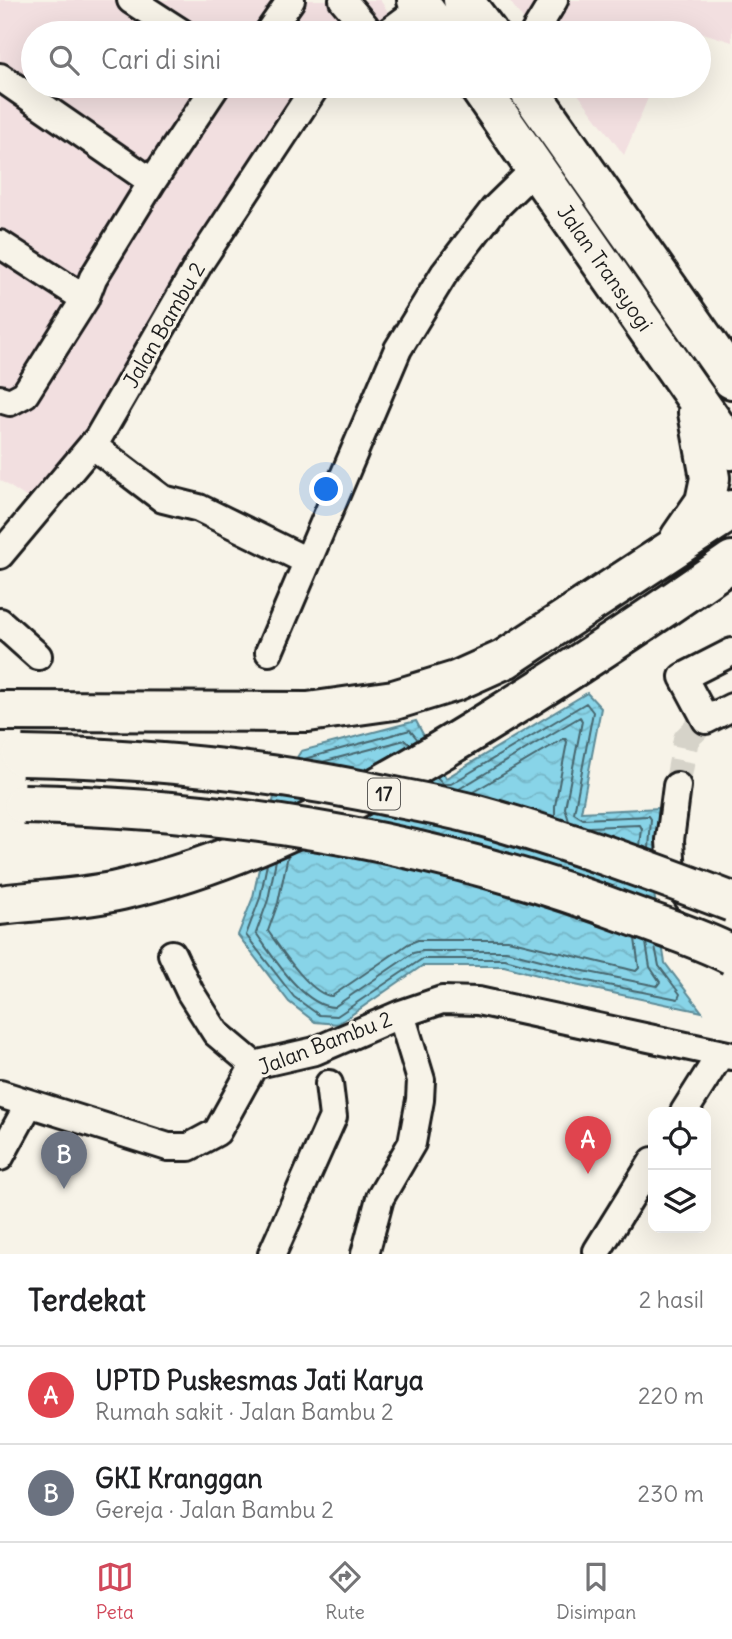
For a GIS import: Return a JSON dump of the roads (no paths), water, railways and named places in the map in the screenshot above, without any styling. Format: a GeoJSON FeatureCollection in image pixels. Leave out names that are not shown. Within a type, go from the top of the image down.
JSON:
{"type":"FeatureCollection","features":[{"type":"Feature","properties":{"kind":"highway"},"geometry":{"type":"LineString","coordinates":[[463,0],[479,21]]}},
{"type":"Feature","properties":{"kind":"highway","name":"Jalan Transyogi"},"geometry":{"type":"LineString","coordinates":[[486,98],[732,450]]}},
{"type":"Feature","properties":{"kind":"highway","name":"Jalan Transyogi"},"geometry":{"type":"LineString","coordinates":[[534,98],[732,379]]}},
{"type":"Feature","properties":{"kind":"highway"},"geometry":{"type":"LineString","coordinates":[[671,551],[705,502],[710,478],[695,399]]}},
{"type":"Feature","properties":{"kind":"highway"},"geometry":{"type":"LineString","coordinates":[[0,711],[308,712],[394,700],[456,681],[505,659],[732,510]]}},
{"type":"Feature","properties":{"kind":"highway"},"geometry":{"type":"LineString","coordinates":[[0,905],[120,890],[210,863],[272,840],[330,813],[428,759],[722,574]]}},
{"type":"Feature","properties":{"kind":"highway","name":"17"},"geometry":{"type":"LineString","coordinates":[[11,756],[86,757],[324,782],[475,814],[603,853],[732,902]]}},
{"type":"Feature","properties":{"kind":"highway","name":"17"},"geometry":{"type":"LineString","coordinates":[[12,805],[85,806],[190,814],[316,830],[463,861],[586,898],[732,955]]}},
{"type":"Feature","properties":{"kind":"street"},"geometry":{"type":"LineString","coordinates":[[131,0],[163,21]]}},
{"type":"Feature","properties":{"kind":"street"},"geometry":{"type":"LineString","coordinates":[[276,21],[291,0]]}},
{"type":"Feature","properties":{"kind":"street"},"geometry":{"type":"LineString","coordinates":[[344,0],[366,21]]}},
{"type":"Feature","properties":{"kind":"street"},"geometry":{"type":"LineString","coordinates":[[541,21],[554,0]]}},
{"type":"Feature","properties":{"kind":"street"},"geometry":{"type":"LineString","coordinates":[[403,21],[427,13]]}},
{"type":"Feature","properties":{"kind":"street"},"geometry":{"type":"LineString","coordinates":[[0,77],[21,92]]}},
{"type":"Feature","properties":{"kind":"street"},"geometry":{"type":"LineString","coordinates":[[30,98],[152,182]]}},
{"type":"Feature","properties":{"kind":"street"},"geometry":{"type":"LineString","coordinates":[[0,398],[10,401],[25,394],[85,299],[93,278],[152,182],[208,98]]}},
{"type":"Feature","properties":{"kind":"street","name":"Jalan Bambu 2"},"geometry":{"type":"LineString","coordinates":[[0,555],[92,445],[200,262],[308,98]]}},
{"type":"Feature","properties":{"kind":"street"},"geometry":{"type":"LineString","coordinates":[[269,652],[398,349],[444,274],[494,209],[536,168]]}},
{"type":"Feature","properties":{"kind":"street"},"geometry":{"type":"LineString","coordinates":[[0,244],[85,299]]}},
{"type":"Feature","properties":{"kind":"street"},"geometry":{"type":"LineString","coordinates":[[92,445],[163,499],[199,508],[307,561]]}},
{"type":"Feature","properties":{"kind":"street"},"geometry":{"type":"LineString","coordinates":[[0,622],[38,656]]}},
{"type":"Feature","properties":{"kind":"street"},"geometry":{"type":"LineString","coordinates":[[732,652],[683,677],[706,720],[732,706]]}},
{"type":"Feature","properties":{"kind":"street"},"geometry":{"type":"LineString","coordinates":[[677,786],[670,840],[671,875],[695,908],[732,930]]}},
{"type":"Feature","properties":{"kind":"street"},"geometry":{"type":"LineString","coordinates":[[172,954],[190,992],[216,1033],[254,1065]]}},
{"type":"Feature","properties":{"kind":"street","name":"Jalan Bambu 2"},"geometry":{"type":"LineString","coordinates":[[0,1094],[168,1147],[189,1147],[217,1132],[254,1065],[316,1051],[401,1014],[442,1000],[478,1001],[726,1055]]}},
{"type":"Feature","properties":{"kind":"street"},"geometry":{"type":"LineString","coordinates":[[365,1254],[380,1198],[412,1143],[420,1100],[421,1080],[401,1014]]}},
{"type":"Feature","properties":{"kind":"street"},"geometry":{"type":"LineString","coordinates":[[688,1107],[726,1055]]}},
{"type":"Feature","properties":{"kind":"street"},"geometry":{"type":"LineString","coordinates":[[272,1254],[333,1117],[329,1084]]}},
{"type":"Feature","properties":{"kind":"street"},"geometry":{"type":"LineString","coordinates":[[0,1157],[29,1104]]}},
{"type":"Feature","properties":{"kind":"street"},"geometry":{"type":"LineString","coordinates":[[597,1251],[648,1169]]}},
{"type":"Feature","properties":{"kind":"water"},"geometry":{"type":"Polygon","coordinates":[[[587,693],[601,708],[581,812],[659,808],[653,887],[665,963],[702,1012],[575,985],[504,966],[422,966],[338,1024],[315,1022],[289,1002],[238,935],[253,897],[275,792],[301,751],[416,721],[446,778],[587,693]]]}},
{"type":"Feature","properties":{"kind":"tunnel"},"geometry":{"type":"LineString","coordinates":[[677,786],[686,739],[721,705]]}},
{"type":"Feature","properties":{"kind":"place","name":"UPTD Puskesmas Jati Karya"},"geometry":{"type":"Point","coordinates":[588,1174]}},
{"type":"Feature","properties":{"kind":"place","name":"GKI Kranggan"},"geometry":{"type":"Point","coordinates":[64,1189]}}]}
